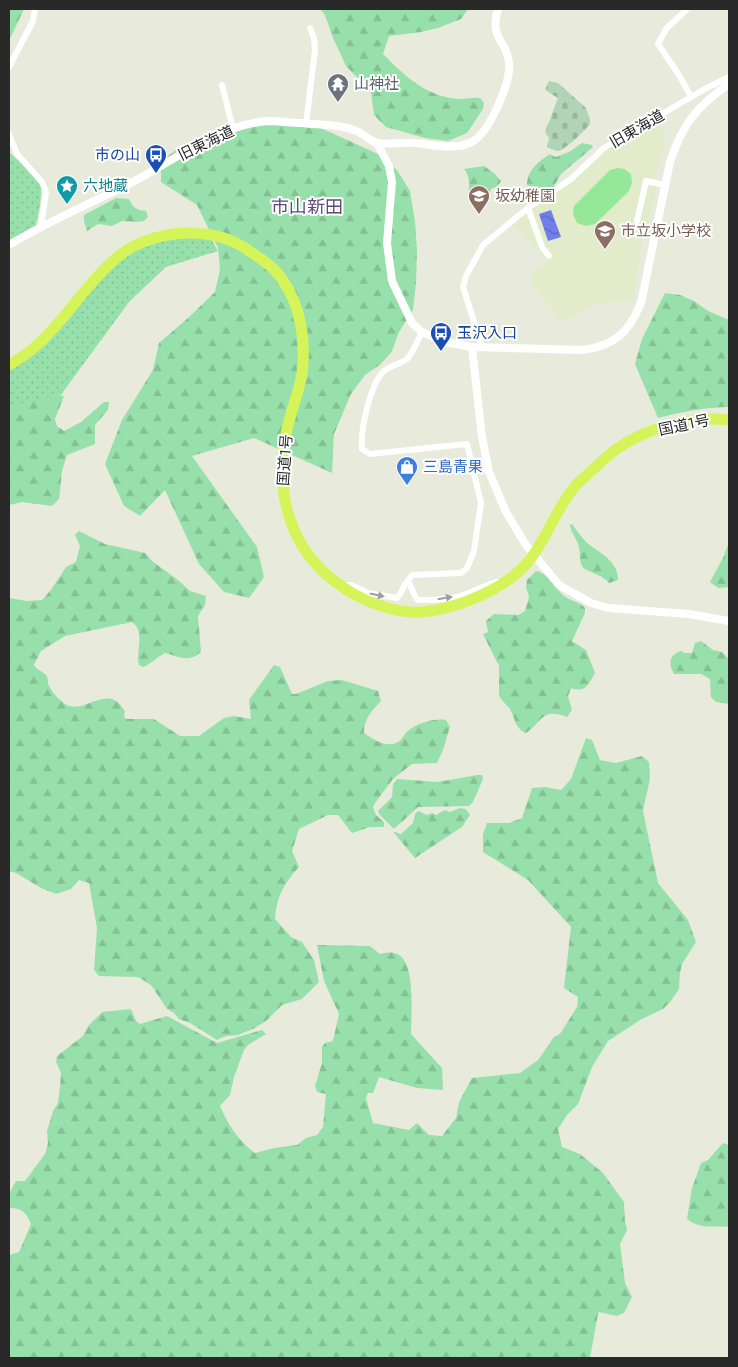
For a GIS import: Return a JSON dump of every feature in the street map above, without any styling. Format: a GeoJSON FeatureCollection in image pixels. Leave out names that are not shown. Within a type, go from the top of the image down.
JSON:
{"type":"FeatureCollection","features":[{"type":"Feature","properties":{"kind":"highway","name":"国道1号"},"geometry":{"type":"LineString","coordinates":[[9,365],[52,331],[100,274],[132,247],[156,238],[180,233],[220,237],[242,245],[263,260],[281,278],[293,299],[300,319],[303,349],[302,374],[286,433],[282,464],[282,495],[292,525],[306,553],[325,574],[339,585],[376,605],[411,612],[449,608],[484,594],[506,580],[527,563],[573,488],[616,450],[637,438],[664,427],[716,418],[729,420]]}},
{"type":"Feature","properties":{"kind":"street"},"geometry":{"type":"LineString","coordinates":[[9,66],[34,21],[35,9]]}},
{"type":"Feature","properties":{"kind":"street"},"geometry":{"type":"LineString","coordinates":[[498,9],[495,23],[496,31],[508,56],[507,82],[490,121],[475,140],[449,147],[416,143],[377,143],[389,166],[392,182],[386,242],[392,281],[412,322],[422,332],[445,342],[472,347],[582,350],[599,348],[615,340],[625,332],[635,318],[640,304],[677,142],[686,125],[701,106],[729,84]]}},
{"type":"Feature","properties":{"kind":"street"},"geometry":{"type":"LineString","coordinates":[[687,9],[666,29],[658,44],[679,75],[691,98]]}},
{"type":"Feature","properties":{"kind":"street"},"geometry":{"type":"LineString","coordinates":[[306,124],[315,50],[314,38],[310,28]]}},
{"type":"Feature","properties":{"kind":"street","name":"旧東海道"},"geometry":{"type":"LineString","coordinates":[[482,347],[465,295],[464,281],[483,245],[528,208],[571,179],[604,148],[729,78]]}},
{"type":"Feature","properties":{"kind":"street"},"geometry":{"type":"LineString","coordinates":[[222,85],[234,129]]}},
{"type":"Feature","properties":{"kind":"street","name":"旧東海道"},"geometry":{"type":"LineString","coordinates":[[9,245],[41,226],[129,184],[215,136],[244,126],[270,121],[340,126],[355,130],[377,143]]}},
{"type":"Feature","properties":{"kind":"street"},"geometry":{"type":"LineString","coordinates":[[9,134],[17,154],[42,182],[46,192],[41,226]]}},
{"type":"Feature","properties":{"kind":"street"},"geometry":{"type":"LineString","coordinates":[[637,221],[646,182],[666,184]]}},
{"type":"Feature","properties":{"kind":"street"},"geometry":{"type":"LineString","coordinates":[[528,208],[542,247],[549,256]]}},
{"type":"Feature","properties":{"kind":"street"},"geometry":{"type":"LineString","coordinates":[[339,585],[351,585],[368,593],[397,598],[412,574],[461,573],[468,568],[474,550],[481,503],[467,444],[370,454],[362,449],[361,441],[376,380],[384,370],[407,359],[422,332]]}},
{"type":"Feature","properties":{"kind":"street"},"geometry":{"type":"LineString","coordinates":[[472,347],[482,437],[489,472],[510,518],[526,544],[559,584],[591,603],[608,608],[689,614],[729,621]]}},
{"type":"Feature","properties":{"kind":"street"},"geometry":{"type":"LineString","coordinates":[[408,582],[412,587],[413,596],[418,600],[433,600],[465,595],[486,585],[506,580]]}},
{"type":"Feature","properties":{"kind":"shaded area"},"geometry":{"type":"Polygon","coordinates":[[[648,124],[661,125],[666,143],[657,166],[655,195],[642,244],[633,300],[592,304],[563,323],[531,281],[532,274],[547,261],[521,231],[511,224],[598,155],[648,124]]]}},
{"type":"Feature","properties":{"kind":"green space"},"geometry":{"type":"Polygon","coordinates":[[[9,9],[24,9],[9,41],[9,9]]]}},
{"type":"Feature","properties":{"kind":"green space"},"geometry":{"type":"Polygon","coordinates":[[[320,9],[468,9],[461,19],[438,28],[389,36],[383,54],[408,77],[426,90],[460,99],[480,98],[484,103],[483,109],[467,133],[448,141],[425,138],[386,127],[374,115],[371,92],[346,66],[325,15],[320,9]]]}},
{"type":"Feature","properties":{"kind":"green space"},"geometry":{"type":"Polygon","coordinates":[[[549,81],[558,83],[586,108],[590,120],[589,126],[581,134],[559,151],[547,147],[549,138],[545,132],[558,98],[545,90],[549,81]]]}},
{"type":"Feature","properties":{"kind":"green space"},"geometry":{"type":"Polygon","coordinates":[[[281,123],[312,124],[378,154],[397,170],[410,191],[415,221],[417,250],[416,284],[413,310],[399,332],[392,351],[381,364],[365,375],[351,394],[334,434],[332,473],[254,438],[192,456],[257,547],[264,577],[249,598],[224,592],[199,564],[165,490],[140,516],[124,506],[105,464],[122,420],[153,370],[159,343],[215,292],[220,269],[218,248],[197,205],[161,182],[161,162],[177,149],[252,127],[281,123]]]}},
{"type":"Feature","properties":{"kind":"green space"},"geometry":{"type":"Polygon","coordinates":[[[582,143],[592,145],[593,147],[561,174],[553,188],[536,188],[527,185],[531,170],[542,160],[550,154],[556,157],[569,152],[582,143]]]}},
{"type":"Feature","properties":{"kind":"green space"},"geometry":{"type":"Polygon","coordinates":[[[9,152],[42,182],[40,206],[35,229],[9,247],[9,152]]]}},
{"type":"Feature","properties":{"kind":"green space"},"geometry":{"type":"Polygon","coordinates":[[[484,166],[501,181],[498,186],[491,189],[484,203],[479,208],[470,202],[469,180],[464,169],[484,166]]]}},
{"type":"Feature","properties":{"kind":"green space"},"geometry":{"type":"Polygon","coordinates":[[[624,169],[631,174],[632,183],[629,191],[595,224],[586,226],[577,223],[573,214],[574,206],[610,170],[624,169]]]}},
{"type":"Feature","properties":{"kind":"green space"},"geometry":{"type":"Polygon","coordinates":[[[116,198],[129,199],[136,208],[146,211],[148,217],[144,221],[122,221],[112,226],[98,224],[87,231],[84,215],[116,198]]]}},
{"type":"Feature","properties":{"kind":"green space"},"geometry":{"type":"Polygon","coordinates":[[[209,235],[218,251],[166,267],[129,302],[60,396],[9,407],[9,367],[117,258],[162,236],[209,235]]]}},
{"type":"Feature","properties":{"kind":"green space"},"geometry":{"type":"Polygon","coordinates":[[[665,293],[680,295],[694,301],[708,311],[729,320],[729,407],[694,410],[658,418],[635,364],[642,339],[665,293]]]}},
{"type":"Feature","properties":{"kind":"green space"},"geometry":{"type":"Polygon","coordinates":[[[55,395],[64,396],[55,419],[57,426],[64,431],[81,422],[104,402],[109,402],[108,410],[95,425],[95,444],[67,455],[62,471],[59,499],[52,506],[22,502],[9,505],[9,406],[55,395]]]}},
{"type":"Feature","properties":{"kind":"green space"},"geometry":{"type":"Polygon","coordinates":[[[572,524],[591,546],[613,564],[618,574],[618,580],[609,583],[601,576],[583,567],[579,547],[570,525],[572,524]]]}},
{"type":"Feature","properties":{"kind":"green space"},"geometry":{"type":"Polygon","coordinates":[[[79,531],[105,544],[145,553],[152,561],[190,591],[206,596],[205,605],[198,616],[201,652],[192,657],[184,658],[165,653],[146,666],[139,665],[139,636],[136,626],[132,622],[65,636],[41,651],[34,665],[46,675],[48,685],[65,704],[77,707],[108,699],[116,701],[120,705],[125,711],[124,717],[127,719],[154,719],[180,736],[199,736],[224,718],[234,716],[251,719],[249,700],[274,665],[280,667],[292,694],[328,681],[342,680],[378,691],[381,701],[367,719],[364,733],[382,743],[396,743],[412,728],[432,720],[446,720],[450,727],[437,763],[412,764],[393,779],[375,803],[373,807],[376,815],[384,822],[384,827],[370,827],[352,833],[338,815],[328,815],[299,829],[292,851],[299,867],[282,891],[277,904],[275,919],[291,937],[302,942],[314,960],[319,982],[302,999],[282,1005],[266,1021],[238,1035],[226,1036],[217,1040],[190,1023],[179,1019],[167,1009],[151,985],[138,977],[99,976],[94,970],[97,928],[89,883],[79,880],[71,889],[56,894],[9,871],[9,598],[27,601],[42,600],[66,567],[76,562],[80,546],[75,535],[79,531]]]}},
{"type":"Feature","properties":{"kind":"green space"},"geometry":{"type":"Polygon","coordinates":[[[729,542],[729,587],[718,588],[710,582],[729,542]]]}},
{"type":"Feature","properties":{"kind":"green space"},"geometry":{"type":"Polygon","coordinates":[[[536,571],[545,575],[563,595],[585,608],[585,613],[572,641],[586,650],[595,673],[583,689],[571,688],[568,696],[572,710],[567,717],[558,714],[547,715],[526,733],[517,726],[510,709],[499,696],[499,666],[483,634],[488,632],[486,621],[494,614],[519,615],[525,611],[529,597],[526,587],[527,580],[536,571]]]}},
{"type":"Feature","properties":{"kind":"green space"},"geometry":{"type":"Polygon","coordinates":[[[701,641],[713,650],[722,652],[729,659],[729,704],[716,702],[711,697],[710,679],[701,674],[674,674],[672,670],[670,663],[674,655],[681,651],[692,653],[695,643],[701,641]]]}},
{"type":"Feature","properties":{"kind":"green space"},"geometry":{"type":"Polygon","coordinates":[[[586,738],[592,740],[600,760],[616,763],[642,756],[649,762],[650,779],[643,811],[658,883],[688,920],[696,942],[682,964],[679,989],[671,1001],[663,1009],[640,1020],[608,1041],[592,1067],[578,1104],[567,1115],[558,1129],[562,1147],[580,1154],[603,1173],[624,1202],[627,1230],[620,1244],[625,1283],[632,1297],[624,1313],[617,1316],[599,1312],[590,1358],[9,1358],[9,1255],[19,1252],[31,1224],[24,1212],[10,1208],[9,1194],[16,1181],[25,1181],[45,1154],[48,1143],[47,1131],[53,1111],[58,1103],[60,1087],[61,1073],[56,1062],[57,1056],[83,1036],[89,1025],[102,1012],[131,1009],[136,1021],[140,1024],[167,1016],[217,1043],[262,1030],[266,1034],[248,1045],[244,1050],[234,1077],[230,1095],[220,1106],[234,1132],[255,1153],[297,1145],[306,1138],[317,1135],[323,1127],[326,1094],[317,1092],[315,1086],[322,1063],[322,1047],[325,1043],[333,1041],[339,1014],[324,981],[317,945],[370,946],[380,954],[391,953],[399,955],[408,969],[410,980],[412,1004],[411,1034],[442,1068],[443,1090],[417,1088],[379,1077],[373,1093],[368,1093],[366,1098],[373,1123],[409,1130],[417,1123],[429,1135],[442,1136],[456,1118],[459,1102],[472,1078],[520,1073],[538,1060],[554,1037],[560,1034],[577,1007],[578,997],[564,988],[571,927],[528,880],[483,852],[483,834],[487,823],[509,823],[522,818],[532,788],[545,787],[561,790],[571,779],[586,738]]]}},
{"type":"Feature","properties":{"kind":"green space"},"geometry":{"type":"Polygon","coordinates":[[[482,775],[483,779],[473,802],[469,806],[418,807],[394,829],[379,814],[378,811],[392,797],[393,785],[397,779],[438,782],[482,775]]]}},
{"type":"Feature","properties":{"kind":"green space"},"geometry":{"type":"Polygon","coordinates":[[[460,808],[466,809],[470,815],[462,827],[415,858],[394,833],[401,834],[413,823],[415,814],[418,811],[427,815],[432,813],[436,815],[445,810],[450,812],[460,808]]]}},
{"type":"Feature","properties":{"kind":"green space"},"geometry":{"type":"Polygon","coordinates":[[[723,1143],[729,1145],[729,1227],[697,1225],[687,1219],[692,1188],[701,1163],[708,1160],[723,1143]]]}},
{"type":"Feature","properties":{"kind":"water"},"geometry":{"type":"Polygon","coordinates":[[[551,210],[561,237],[548,241],[539,214],[551,210]]]}},
{"type":"Feature","properties":{"kind":"place","name":"山神社"},"geometry":{"type":"Point","coordinates":[338,103]}},
{"type":"Feature","properties":{"kind":"place","name":"市の山"},"geometry":{"type":"Point","coordinates":[156,174]}},
{"type":"Feature","properties":{"kind":"place","name":"六地蔵"},"geometry":{"type":"Point","coordinates":[67,205]}},
{"type":"Feature","properties":{"kind":"place","name":"坂幼稚園"},"geometry":{"type":"Point","coordinates":[479,215]}},
{"type":"Feature","properties":{"kind":"place","name":"市立坂小学校"},"geometry":{"type":"Point","coordinates":[605,250]}},
{"type":"Feature","properties":{"kind":"place","name":"玉沢入口"},"geometry":{"type":"Point","coordinates":[441,352]}},
{"type":"Feature","properties":{"kind":"place","name":"三島青果"},"geometry":{"type":"Point","coordinates":[407,486]}},
{"type":"Feature","properties":{"kind":"district","name":"市山新田"},"geometry":{"type":"Point","coordinates":[307,207]}}]}
